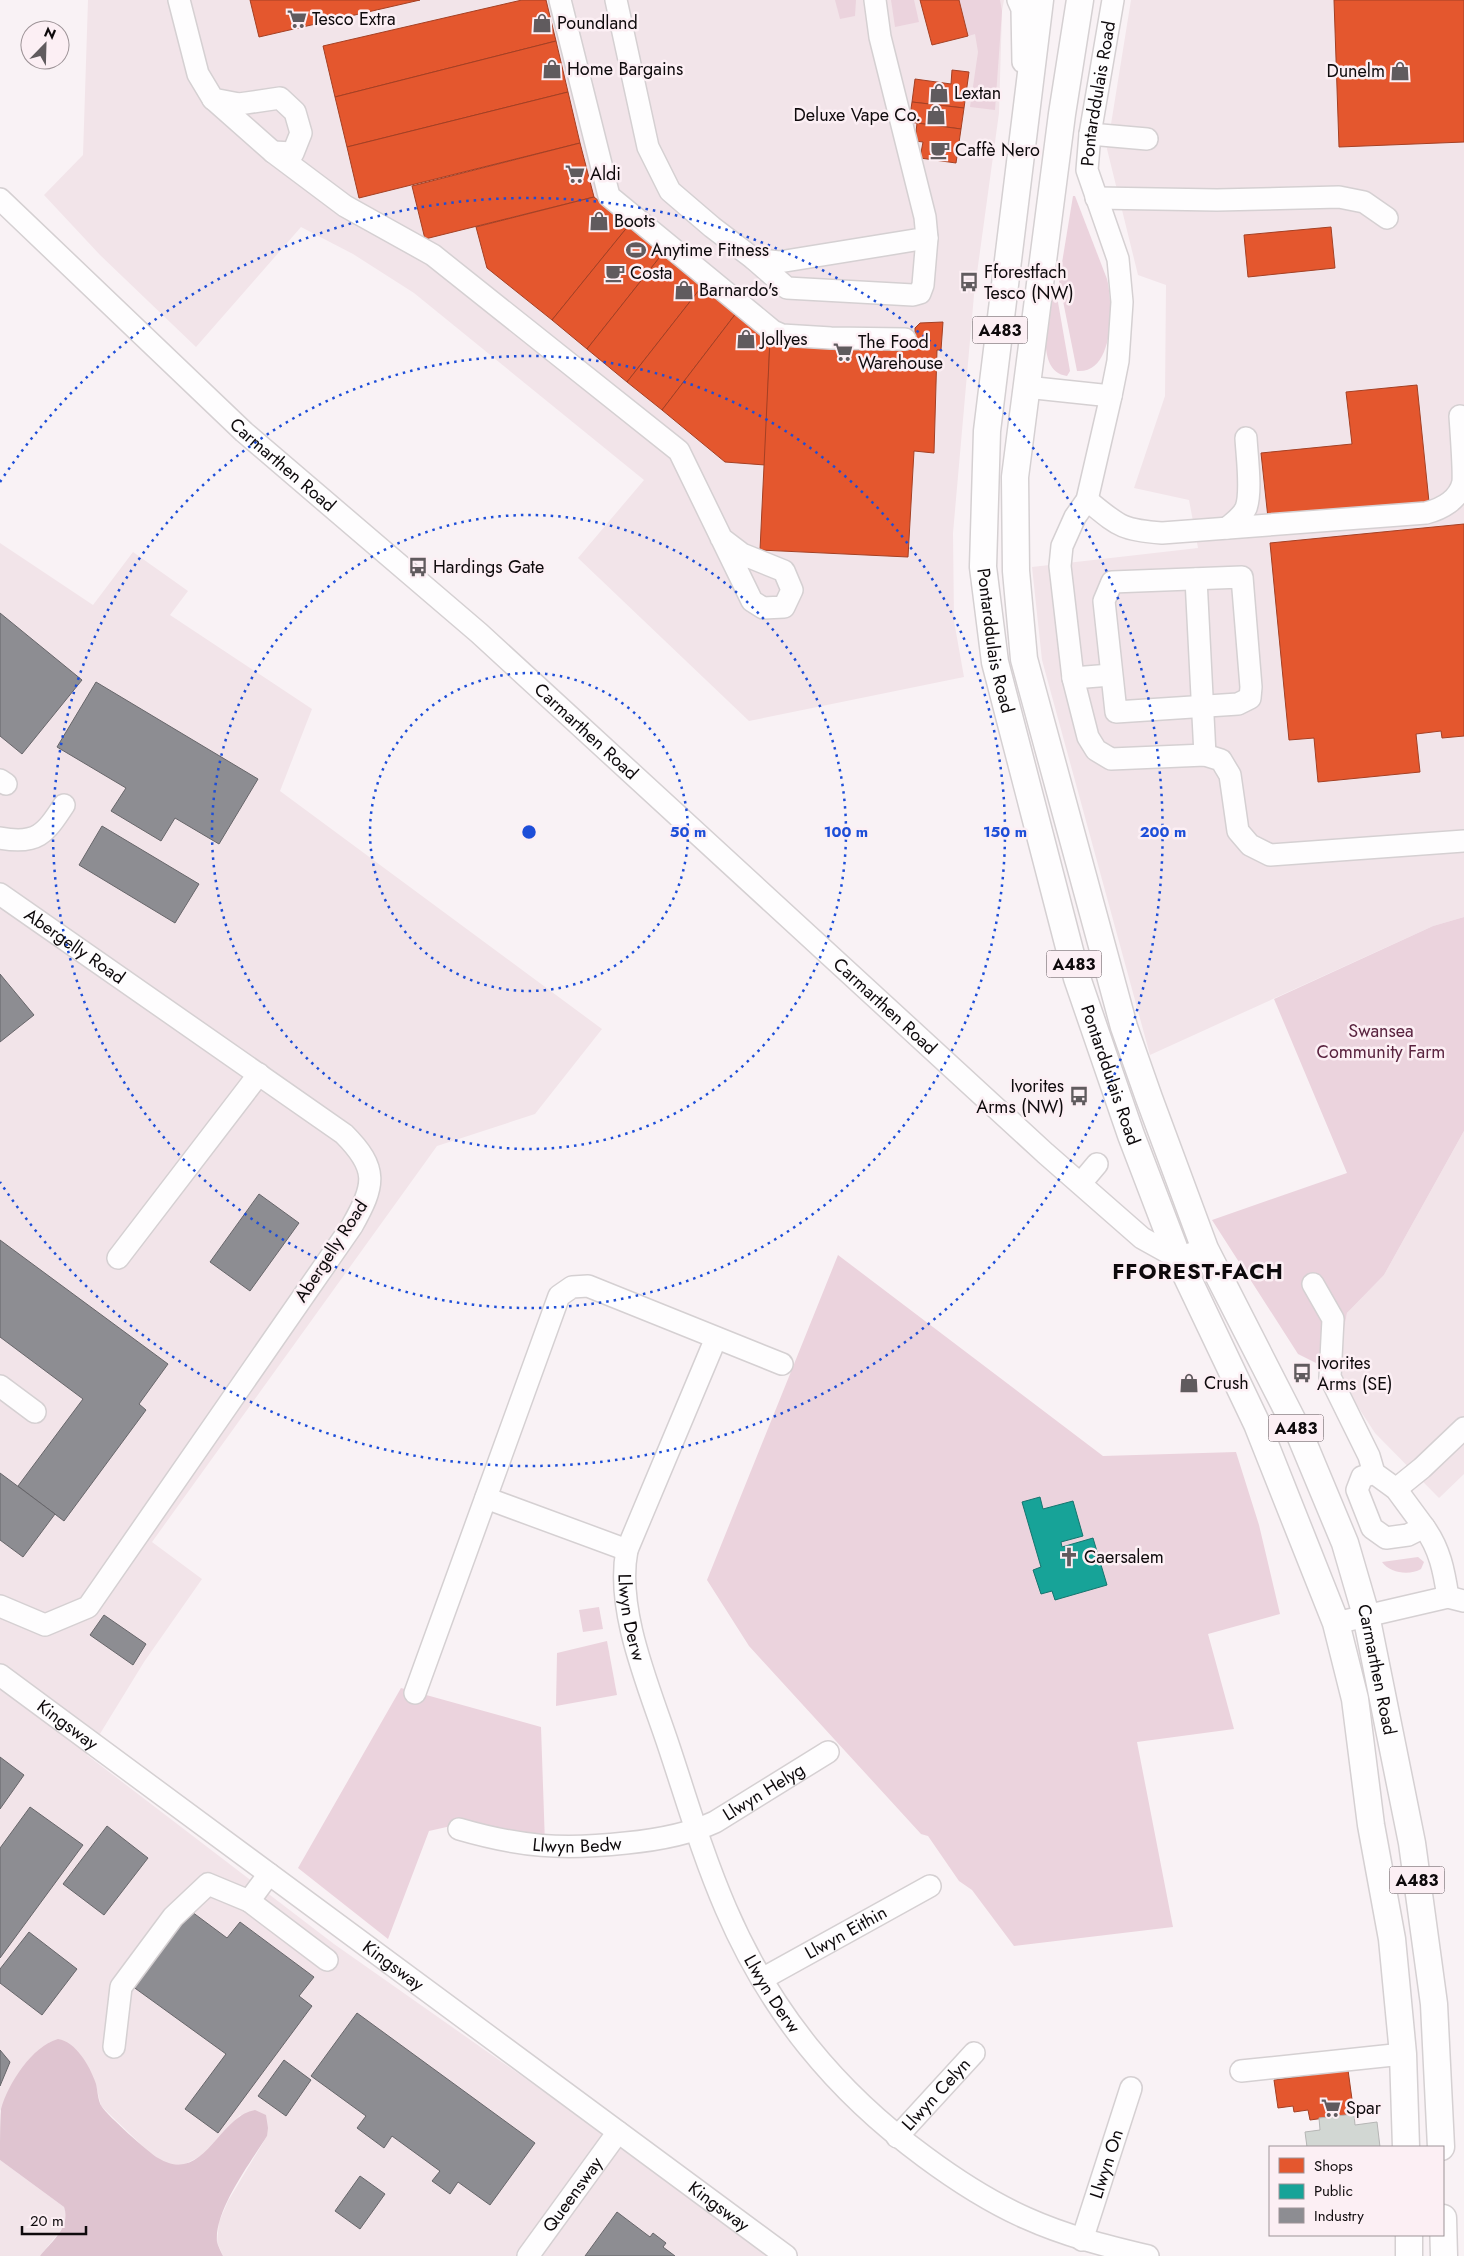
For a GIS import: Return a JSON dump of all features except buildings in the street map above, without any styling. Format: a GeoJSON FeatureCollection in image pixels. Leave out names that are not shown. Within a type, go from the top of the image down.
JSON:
{"type":"FeatureCollection","features":[{"type":"Feature","properties":{"kind":"main road","name":"Pontarddulais Road"},"geometry":{"type":"LineString","coordinates":[[1040,0],[987,431],[982,566],[995,662],[1077,978],[1131,1135],[1178,1258]]}},
{"type":"Feature","properties":{"kind":"main road","name":"Pontarddulais Road"},"geometry":{"type":"LineString","coordinates":[[1080,0],[1062,114],[1015,477],[1016,571],[1024,659],[1124,1027],[1205,1249]]}},
{"type":"Feature","properties":{"kind":"main road","name":"Carmarthen Road"},"geometry":{"type":"LineString","coordinates":[[1205,1249],[1300,1435],[1345,1543],[1366,1615],[1415,1862],[1434,2004],[1441,2146]]}},
{"type":"Feature","properties":{"kind":"main road","name":"Carmarthen Road"},"geometry":{"type":"LineString","coordinates":[[1178,1258],[1257,1424],[1336,1623],[1355,1699],[1371,1825],[1392,1940],[1403,2054],[1406,2146]]}},
{"type":"Feature","properties":{"kind":"main road"},"geometry":{"type":"LineString","coordinates":[[1408,2236],[1409,2256]]}},
{"type":"Feature","properties":{"kind":"main road"},"geometry":{"type":"LineString","coordinates":[[1443,2236],[1444,2256]]}},
{"type":"Feature","properties":{"kind":"street"},"geometry":{"type":"LineString","coordinates":[[179,0],[198,74],[213,98],[273,152],[345,206],[433,255],[679,451],[721,538]]}},
{"type":"Feature","properties":{"kind":"street"},"geometry":{"type":"LineString","coordinates":[[560,0],[609,196],[773,331],[782,335],[905,339]]}},
{"type":"Feature","properties":{"kind":"street"},"geometry":{"type":"LineString","coordinates":[[616,0],[648,147],[670,191],[787,288],[913,295],[920,293],[923,285],[927,238],[926,217],[880,37],[875,0]]}},
{"type":"Feature","properties":{"kind":"street"},"geometry":{"type":"LineString","coordinates":[[1018,0],[1022,9],[1025,114]]}},
{"type":"Feature","properties":{"kind":"street","name":"Pontarddulais Road"},"geometry":{"type":"LineString","coordinates":[[1087,500],[1118,361],[1122,302],[1118,259],[1087,170],[1090,134],[1113,0]]}},
{"type":"Feature","properties":{"kind":"street"},"geometry":{"type":"LineString","coordinates":[[213,98],[239,104],[280,98],[294,112],[301,133],[293,152],[273,152]]}},
{"type":"Feature","properties":{"kind":"street"},"geometry":{"type":"LineString","coordinates":[[1090,134],[1147,139]]}},
{"type":"Feature","properties":{"kind":"street"},"geometry":{"type":"LineString","coordinates":[[1096,198],[1216,200],[1339,197],[1364,202],[1387,218]]}},
{"type":"Feature","properties":{"kind":"street","name":"Carmarthen Road"},"geometry":{"type":"LineString","coordinates":[[0,199],[244,432],[479,633],[1045,1153],[1142,1238],[1178,1258]]}},
{"type":"Feature","properties":{"kind":"street"},"geometry":{"type":"LineString","coordinates":[[754,259],[779,262],[927,238]]}},
{"type":"Feature","properties":{"kind":"street"},"geometry":{"type":"LineString","coordinates":[[1026,387],[1111,396]]}},
{"type":"Feature","properties":{"kind":"street"},"geometry":{"type":"LineString","coordinates":[[1460,416],[1463,482],[1455,497],[1442,509],[1426,513],[1162,533],[1134,531],[1118,526],[1087,500],[1075,517],[1062,546],[1060,566],[1073,678],[1088,737],[1096,750],[1111,759],[1206,756],[1221,760],[1230,775],[1238,831],[1250,845],[1270,855],[1464,841]]}},
{"type":"Feature","properties":{"kind":"street"},"geometry":{"type":"LineString","coordinates":[[1227,528],[1241,517],[1246,507],[1248,496],[1246,438]]}},
{"type":"Feature","properties":{"kind":"street"},"geometry":{"type":"LineString","coordinates":[[1242,577],[1251,687],[1250,698],[1238,704],[1116,712],[1111,675],[1104,601],[1112,582],[1242,577]]}},
{"type":"Feature","properties":{"kind":"street"},"geometry":{"type":"LineString","coordinates":[[1196,579],[1206,756]]}},
{"type":"Feature","properties":{"kind":"street"},"geometry":{"type":"LineString","coordinates":[[1073,678],[1111,675]]}},
{"type":"Feature","properties":{"kind":"street"},"geometry":{"type":"LineString","coordinates":[[0,838],[16,841],[34,838],[47,829],[64,805]]}},
{"type":"Feature","properties":{"kind":"street","name":"Abergelly Road"},"geometry":{"type":"LineString","coordinates":[[0,894],[344,1134],[357,1147],[366,1160],[370,1174],[370,1187],[364,1204],[352,1226],[88,1607],[45,1624],[0,1606]]}},
{"type":"Feature","properties":{"kind":"street"},"geometry":{"type":"LineString","coordinates":[[118,1258],[258,1074]]}},
{"type":"Feature","properties":{"kind":"street"},"geometry":{"type":"LineString","coordinates":[[1081,1183],[1097,1164]]}},
{"type":"Feature","properties":{"kind":"street"},"geometry":{"type":"LineString","coordinates":[[1178,1258],[1205,1249]]}},
{"type":"Feature","properties":{"kind":"street"},"geometry":{"type":"LineString","coordinates":[[1313,1284],[1333,1319],[1330,1377],[1369,1456],[1374,1474],[1396,1489],[1416,1531],[1434,1540],[1456,1599],[1366,1615],[1336,1623]]}},
{"type":"Feature","properties":{"kind":"street"},"geometry":{"type":"LineString","coordinates":[[415,1693],[559,1296],[572,1287],[588,1286],[782,1364]]}},
{"type":"Feature","properties":{"kind":"street","name":"Llwyn Derw"},"geometry":{"type":"LineString","coordinates":[[716,1338],[627,1550],[624,1567],[625,1595],[630,1624],[697,1831],[726,1909],[762,1979],[802,2041],[846,2092],[898,2137],[957,2181],[1024,2218],[1082,2240],[1148,2256]]}},
{"type":"Feature","properties":{"kind":"street"},"geometry":{"type":"LineString","coordinates":[[0,1386],[35,1412]]}},
{"type":"Feature","properties":{"kind":"street"},"geometry":{"type":"LineString","coordinates":[[1396,1489],[1422,1468],[1464,1428]]}},
{"type":"Feature","properties":{"kind":"street"},"geometry":{"type":"LineString","coordinates":[[1374,1474],[1362,1477],[1357,1490],[1372,1528],[1386,1538],[1416,1531]]}},
{"type":"Feature","properties":{"kind":"street","name":"Llwyn Derw"},"geometry":{"type":"LineString","coordinates":[[486,1498],[627,1550]]}},
{"type":"Feature","properties":{"kind":"street","name":"Kingsway"},"geometry":{"type":"LineString","coordinates":[[0,1675],[786,2256]]}},
{"type":"Feature","properties":{"kind":"street","name":"Llwyn Helyg"},"geometry":{"type":"LineString","coordinates":[[697,1831],[715,1822],[828,1752]]}},
{"type":"Feature","properties":{"kind":"street","name":"Llwyn Bedw"},"geometry":{"type":"LineString","coordinates":[[459,1829],[523,1844],[555,1848],[650,1841],[697,1831]]}},
{"type":"Feature","properties":{"kind":"street"},"geometry":{"type":"LineString","coordinates":[[248,1901],[269,1874]]}},
{"type":"Feature","properties":{"kind":"street"},"geometry":{"type":"LineString","coordinates":[[114,2047],[121,1987],[173,1917],[208,1884],[248,1901],[327,1960]]}},
{"type":"Feature","properties":{"kind":"street","name":"Llwyn Eithin"},"geometry":{"type":"LineString","coordinates":[[762,1979],[930,1886]]}},
{"type":"Feature","properties":{"kind":"street","name":"Llwyn Celyn"},"geometry":{"type":"LineString","coordinates":[[898,2137],[974,2053]]}},
{"type":"Feature","properties":{"kind":"street"},"geometry":{"type":"LineString","coordinates":[[1241,2071],[1403,2054]]}},
{"type":"Feature","properties":{"kind":"street","name":"Llwyn On"},"geometry":{"type":"LineString","coordinates":[[1082,2240],[1131,2088]]}},
{"type":"Feature","properties":{"kind":"street","name":"Queensway"},"geometry":{"type":"LineString","coordinates":[[528,2256],[618,2132]]}},
{"type":"Feature","properties":{"kind":"shaded area"},"geometry":{"type":"Polygon","coordinates":[[[88,0],[1004,0],[1002,11],[999,113],[974,295],[953,533],[954,621],[964,677],[749,721],[578,558],[644,480],[414,293],[353,254],[301,227],[196,347],[100,255],[44,195],[83,155],[88,0]]]}},
{"type":"Feature","properties":{"kind":"shaded area"},"geometry":{"type":"Polygon","coordinates":[[[1131,0],[1464,0],[1464,917],[1433,926],[1150,1055],[1042,660],[1032,567],[1198,548],[1189,500],[1134,488],[1165,396],[1166,285],[1138,275],[1107,149],[1131,0]]]}},
{"type":"Feature","properties":{"kind":"shaded area"},"geometry":{"type":"Polygon","coordinates":[[[0,543],[93,605],[133,552],[188,591],[170,615],[312,709],[280,791],[602,1029],[535,1114],[437,1146],[152,1542],[202,1579],[144,1662],[87,1755],[334,1944],[647,2164],[769,2256],[223,2256],[217,2242],[219,2222],[228,2201],[267,2136],[240,2115],[205,2154],[185,2164],[169,2165],[152,2155],[101,2106],[95,2081],[50,2042],[25,2064],[0,2111],[0,543]]]}},
{"type":"Feature","properties":{"kind":"shaded area"},"geometry":{"type":"Polygon","coordinates":[[[1464,1131],[1464,1474],[1439,1498],[1375,1433],[1336,1373],[1347,1313],[1384,1275],[1464,1131]]]}},
{"type":"Feature","properties":{"kind":"shaded area"},"geometry":{"type":"Polygon","coordinates":[[[58,2039],[65,2041],[76,2049],[85,2061],[95,2081],[100,2104],[105,2111],[153,2155],[174,2164],[187,2163],[199,2157],[242,2115],[255,2110],[266,2115],[267,2136],[243,2173],[221,2216],[217,2242],[223,2256],[40,2256],[63,2227],[65,2221],[64,2207],[0,2160],[1,2109],[9,2088],[22,2067],[39,2049],[58,2039]]]}},
{"type":"Feature","properties":{"kind":"shaded area"},"geometry":{"type":"Polygon","coordinates":[[[0,2160],[64,2207],[67,2215],[65,2225],[40,2256],[0,2256],[0,2160]]]}},
{"type":"Feature","properties":{"kind":"green space"},"geometry":{"type":"Polygon","coordinates":[[[835,0],[856,0],[855,16],[840,19],[835,0]]]}},
{"type":"Feature","properties":{"kind":"green space"},"geometry":{"type":"Polygon","coordinates":[[[891,0],[914,0],[919,22],[895,27],[891,0]]]}},
{"type":"Feature","properties":{"kind":"green space"},"geometry":{"type":"Polygon","coordinates":[[[959,0],[1000,0],[1002,11],[995,110],[970,107],[978,52],[975,34],[968,36],[959,0]]]}},
{"type":"Feature","properties":{"kind":"green space"},"geometry":{"type":"Polygon","coordinates":[[[1073,196],[1075,196],[1107,279],[1110,304],[1110,320],[1105,350],[1099,361],[1089,369],[1077,371],[1059,281],[1073,196]]]}},
{"type":"Feature","properties":{"kind":"green space"},"geometry":{"type":"Polygon","coordinates":[[[1055,285],[1070,371],[1067,376],[1056,372],[1050,363],[1047,352],[1047,325],[1055,285]]]}},
{"type":"Feature","properties":{"kind":"green space","name":"Swansea Community Farm"},"geometry":{"type":"Polygon","coordinates":[[[1464,917],[1464,1131],[1384,1275],[1347,1313],[1336,1373],[1298,1354],[1212,1220],[1347,1173],[1274,999],[1433,926],[1464,917]]]}},
{"type":"Feature","properties":{"kind":"green space"},"geometry":{"type":"Polygon","coordinates":[[[838,1255],[1103,1456],[1236,1452],[1259,1525],[1280,1614],[1208,1634],[1234,1729],[1137,1742],[1173,1927],[1014,1946],[972,1890],[959,1881],[928,1836],[921,1834],[749,1646],[707,1580],[838,1255]]]}},
{"type":"Feature","properties":{"kind":"green space"},"geometry":{"type":"Polygon","coordinates":[[[1418,1557],[1424,1562],[1421,1569],[1405,1573],[1390,1569],[1382,1562],[1418,1557]]]}},
{"type":"Feature","properties":{"kind":"green space"},"geometry":{"type":"Polygon","coordinates":[[[599,1607],[603,1629],[583,1632],[579,1610],[599,1607]]]}},
{"type":"Feature","properties":{"kind":"green space"},"geometry":{"type":"Polygon","coordinates":[[[607,1641],[617,1695],[556,1706],[557,1653],[607,1641]]]}},
{"type":"Feature","properties":{"kind":"green space"},"geometry":{"type":"Polygon","coordinates":[[[401,1688],[541,1727],[545,1844],[451,1826],[429,1831],[388,1939],[298,1868],[401,1688]]]}},
{"type":"Feature","properties":{"kind":"place","name":"Tesco Extra"},"geometry":{"type":"Point","coordinates":[297,19]}},
{"type":"Feature","properties":{"kind":"place","name":"Poundland"},"geometry":{"type":"Point","coordinates":[542,23]}},
{"type":"Feature","properties":{"kind":"place","name":"Home Bargains"},"geometry":{"type":"Point","coordinates":[552,69]}},
{"type":"Feature","properties":{"kind":"place","name":"Dunelm"},"geometry":{"type":"Point","coordinates":[1400,71]}},
{"type":"Feature","properties":{"kind":"place","name":"Lextan"},"geometry":{"type":"Point","coordinates":[939,93]}},
{"type":"Feature","properties":{"kind":"place","name":"Deluxe Vape Co."},"geometry":{"type":"Point","coordinates":[936,115]}},
{"type":"Feature","properties":{"kind":"place","name":"Caffè Nero"},"geometry":{"type":"Point","coordinates":[940,150]}},
{"type":"Feature","properties":{"kind":"place","name":"Aldi"},"geometry":{"type":"Point","coordinates":[575,174]}},
{"type":"Feature","properties":{"kind":"place","name":"Boots"},"geometry":{"type":"Point","coordinates":[599,221]}},
{"type":"Feature","properties":{"kind":"place","name":"Anytime Fitness"},"geometry":{"type":"Point","coordinates":[636,250]}},
{"type":"Feature","properties":{"kind":"place","name":"Costa"},"geometry":{"type":"Point","coordinates":[615,273]}},
{"type":"Feature","properties":{"kind":"place","name":"Fforestfach Tesco (NW)"},"geometry":{"type":"Point","coordinates":[969,282]}},
{"type":"Feature","properties":{"kind":"place","name":"Barnardo's"},"geometry":{"type":"Point","coordinates":[684,290]}},
{"type":"Feature","properties":{"kind":"place","name":"Jollyes"},"geometry":{"type":"Point","coordinates":[746,339]}},
{"type":"Feature","properties":{"kind":"place","name":"The Food Warehouse"},"geometry":{"type":"Point","coordinates":[843,352]}},
{"type":"Feature","properties":{"kind":"place","name":"Hardings Gate"},"geometry":{"type":"Point","coordinates":[418,567]}},
{"type":"Feature","properties":{"kind":"place","name":"Ivorites Arms (NW)"},"geometry":{"type":"Point","coordinates":[1079,1096]}},
{"type":"Feature","properties":{"kind":"place","name":"Ivorites Arms (SE)"},"geometry":{"type":"Point","coordinates":[1302,1373]}},
{"type":"Feature","properties":{"kind":"place","name":"Crush"},"geometry":{"type":"Point","coordinates":[1189,1383]}},
{"type":"Feature","properties":{"kind":"place","name":"Caersalem"},"geometry":{"type":"Point","coordinates":[1069,1557]}},
{"type":"Feature","properties":{"kind":"place","name":"Spar"},"geometry":{"type":"Point","coordinates":[1331,2108]}},
{"type":"Feature","properties":{"kind":"district","name":"FFOREST-FACH"},"geometry":{"type":"Point","coordinates":[1198,1271]}}]}
